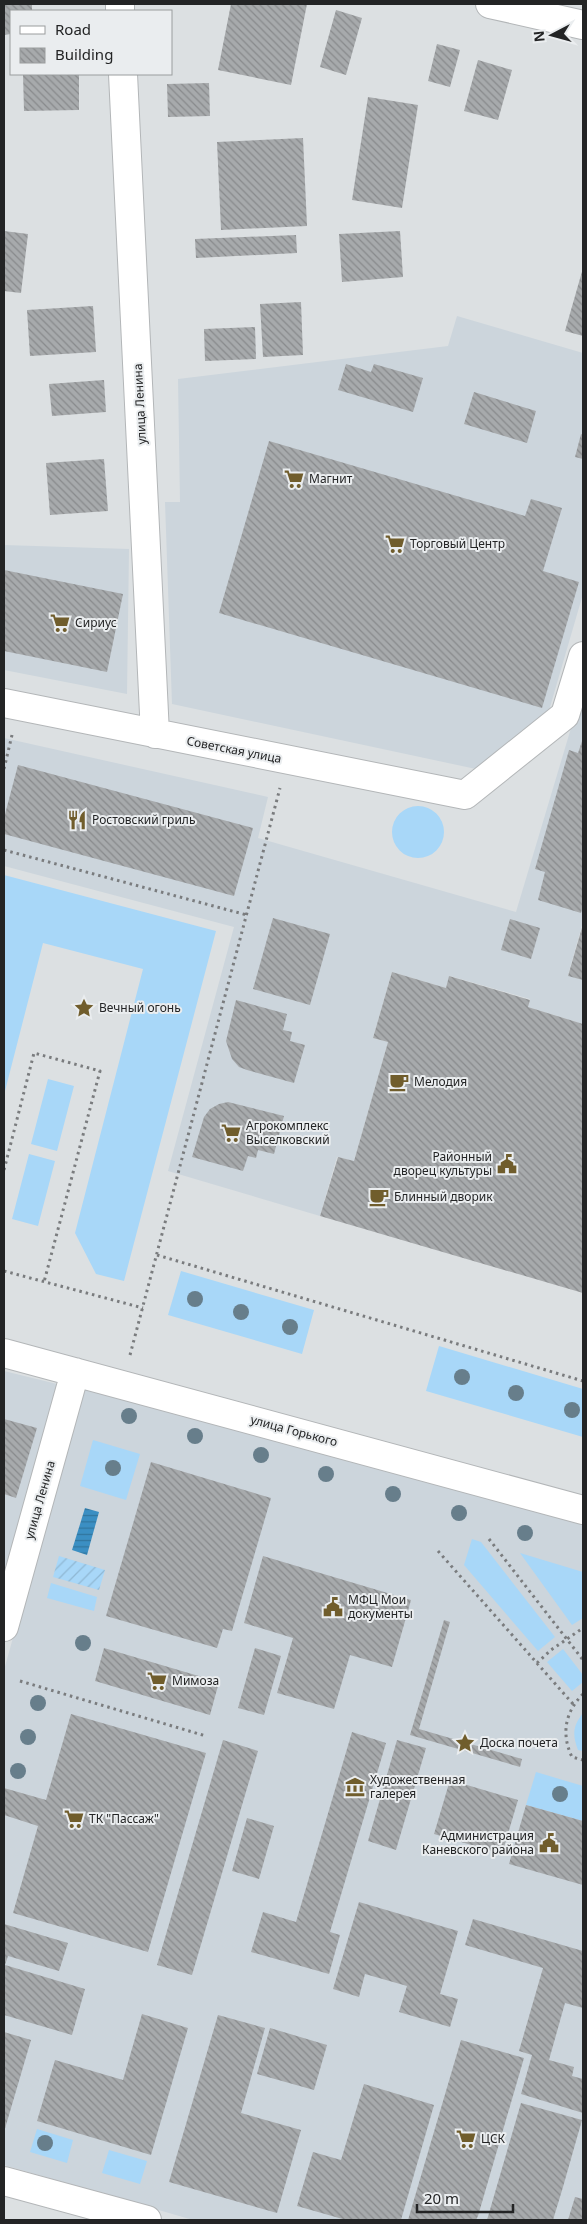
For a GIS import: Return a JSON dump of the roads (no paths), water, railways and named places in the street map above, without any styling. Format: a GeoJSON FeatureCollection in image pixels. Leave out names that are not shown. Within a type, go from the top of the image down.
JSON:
{"type":"FeatureCollection","features":[{"type":"Feature","properties":{"kind":"street"},"geometry":{"type":"LineString","coordinates":[[490,4],[583,25]]}},
{"type":"Feature","properties":{"kind":"street","name":"улица Ленина"},"geometry":{"type":"LineString","coordinates":[[123,75],[155,734]]}},
{"type":"Feature","properties":{"kind":"street","name":"Советская улица"},"geometry":{"type":"LineString","coordinates":[[4,703],[465,795],[565,715],[583,656]]}},
{"type":"Feature","properties":{"kind":"street","name":"улица Горького"},"geometry":{"type":"LineString","coordinates":[[4,1352],[583,1510]]}},
{"type":"Feature","properties":{"kind":"street","name":"улица Ленина"},"geometry":{"type":"LineString","coordinates":[[4,1627],[75,1372]]}},
{"type":"Feature","properties":{"kind":"street"},"geometry":{"type":"LineString","coordinates":[[4,2181],[147,2220]]}},
{"type":"Feature","properties":{"kind":"place","name":"Магнит"},"geometry":{"type":"Point","coordinates":[294,479]}},
{"type":"Feature","properties":{"kind":"place","name":"Торговый Центр"},"geometry":{"type":"Point","coordinates":[395,544]}},
{"type":"Feature","properties":{"kind":"place","name":"Сириус"},"geometry":{"type":"Point","coordinates":[60,623]}},
{"type":"Feature","properties":{"kind":"place","name":"Ростовский гриль"},"geometry":{"type":"Point","coordinates":[77,820]}},
{"type":"Feature","properties":{"kind":"place","name":"Вечный огонь"},"geometry":{"type":"Point","coordinates":[84,1008]}},
{"type":"Feature","properties":{"kind":"place","name":"Мелодия"},"geometry":{"type":"Point","coordinates":[399,1082]}},
{"type":"Feature","properties":{"kind":"place","name":"Агрокомплекс Выселковский"},"geometry":{"type":"Point","coordinates":[231,1133]}},
{"type":"Feature","properties":{"kind":"place","name":"Районный дворец культуры"},"geometry":{"type":"Point","coordinates":[507,1164]}},
{"type":"Feature","properties":{"kind":"place","name":"Блинный дворик"},"geometry":{"type":"Point","coordinates":[379,1197]}},
{"type":"Feature","properties":{"kind":"place","name":"МФЦ Мои документы"},"geometry":{"type":"Point","coordinates":[333,1607]}},
{"type":"Feature","properties":{"kind":"place","name":"Мимоза"},"geometry":{"type":"Point","coordinates":[157,1681]}},
{"type":"Feature","properties":{"kind":"place","name":"Доска почета"},"geometry":{"type":"Point","coordinates":[465,1743]}},
{"type":"Feature","properties":{"kind":"place","name":"Художественная галерея"},"geometry":{"type":"Point","coordinates":[355,1787]}},
{"type":"Feature","properties":{"kind":"place","name":"ТК \"Пассаж\""},"geometry":{"type":"Point","coordinates":[74,1819]}},
{"type":"Feature","properties":{"kind":"place","name":"Администрация Каневского района"},"geometry":{"type":"Point","coordinates":[549,1843]}},
{"type":"Feature","properties":{"kind":"place","name":"ЦСК"},"geometry":{"type":"Point","coordinates":[466,2139]}}]}
